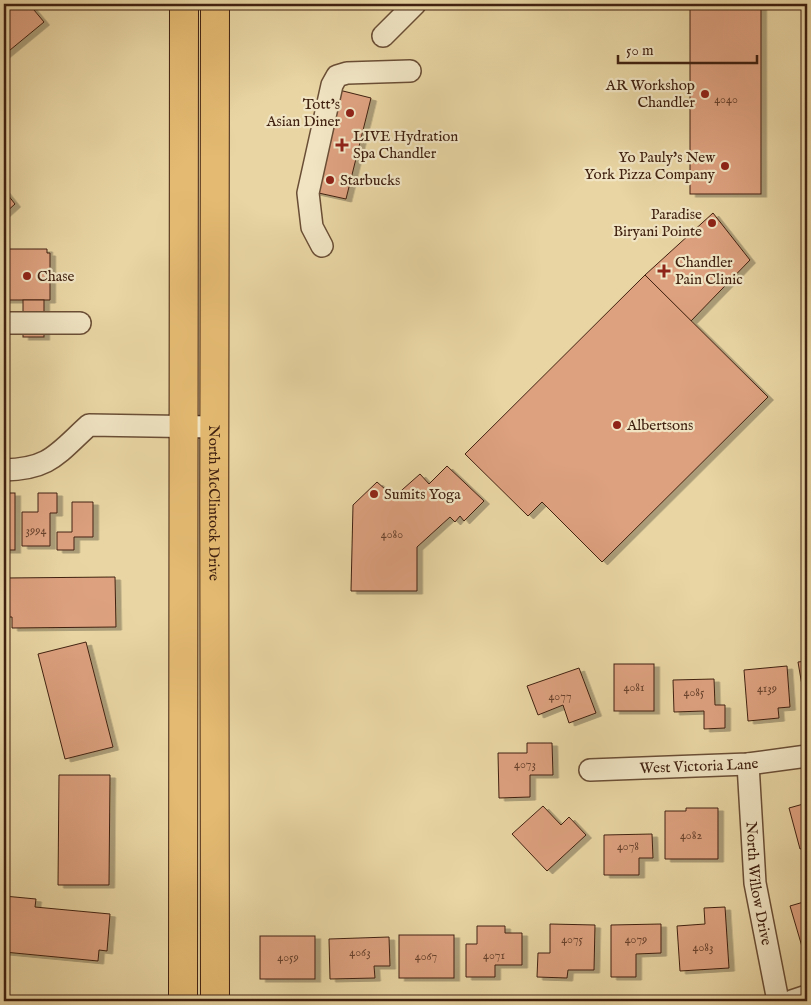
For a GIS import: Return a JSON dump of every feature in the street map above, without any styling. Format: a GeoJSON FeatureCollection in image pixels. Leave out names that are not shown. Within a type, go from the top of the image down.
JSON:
{"type":"FeatureCollection","features":[{"type":"Feature","properties":{"kind":"main road"},"geometry":{"type":"LineString","coordinates":[[183,1001],[182,426],[184,4]]}},
{"type":"Feature","properties":{"kind":"main road","name":"North McClintock Drive"},"geometry":{"type":"LineString","coordinates":[[215,4],[213,427],[216,571],[216,1001]]}},
{"type":"Feature","properties":{"kind":"street"},"geometry":{"type":"LineString","coordinates":[[384,36],[415,4]]}},
{"type":"Feature","properties":{"kind":"street"},"geometry":{"type":"LineString","coordinates":[[322,246],[312,227],[308,193],[332,85],[337,76],[347,73],[410,71]]}},
{"type":"Feature","properties":{"kind":"street"},"geometry":{"type":"LineString","coordinates":[[4,323],[80,323]]}},
{"type":"Feature","properties":{"kind":"street"},"geometry":{"type":"LineString","coordinates":[[4,470],[22,470],[46,464],[89,425],[213,427]]}},
{"type":"Feature","properties":{"kind":"street","name":"West Victoria Lane"},"geometry":{"type":"LineString","coordinates":[[590,770],[748,764],[807,756]]}},
{"type":"Feature","properties":{"kind":"street","name":"North Willow Drive"},"geometry":{"type":"LineString","coordinates":[[748,764],[756,884],[778,1001]]}},
{"type":"Feature","properties":{"kind":"street"},"geometry":{"type":"LineString","coordinates":[[792,1001],[807,996]]}},
{"type":"Feature","properties":{"kind":"building"},"geometry":{"type":"Polygon","coordinates":[[[4,4],[29,4],[44,22],[4,55],[4,4]]]}},
{"type":"Feature","properties":{"kind":"building"},"geometry":{"type":"Polygon","coordinates":[[[690,4],[761,4],[761,194],[690,194],[690,4]]]}},
{"type":"Feature","properties":{"kind":"building"},"geometry":{"type":"Polygon","coordinates":[[[339,90],[371,98],[346,199],[314,192],[339,90]]]}},
{"type":"Feature","properties":{"kind":"building"},"geometry":{"type":"Polygon","coordinates":[[[4,190],[15,204],[4,214],[4,190]]]}},
{"type":"Feature","properties":{"kind":"building"},"geometry":{"type":"Polygon","coordinates":[[[713,213],[750,260],[691,321],[645,275],[713,213]]]}},
{"type":"Feature","properties":{"kind":"building","name":"Chase"},"geometry":{"type":"Polygon","coordinates":[[[4,249],[47,249],[47,253],[50,253],[50,300],[4,300],[4,249]]]}},
{"type":"Feature","properties":{"kind":"building","name":"Albertsons"},"geometry":{"type":"Polygon","coordinates":[[[645,275],[768,397],[602,562],[542,502],[528,516],[465,454],[645,275]]]}},
{"type":"Feature","properties":{"kind":"building"},"geometry":{"type":"Polygon","coordinates":[[[23,300],[44,300],[44,337],[23,337],[23,300]]]}},
{"type":"Feature","properties":{"kind":"building"},"geometry":{"type":"Polygon","coordinates":[[[447,466],[484,501],[464,521],[460,516],[455,522],[450,517],[417,547],[417,591],[351,591],[353,505],[377,482],[394,497],[420,474],[429,484],[447,466]]]}},
{"type":"Feature","properties":{"kind":"building"},"geometry":{"type":"Polygon","coordinates":[[[4,493],[15,493],[15,550],[4,550],[4,493]]]}},
{"type":"Feature","properties":{"kind":"building"},"geometry":{"type":"Polygon","coordinates":[[[38,493],[57,493],[57,513],[50,513],[50,546],[22,546],[22,512],[38,512],[38,493]]]}},
{"type":"Feature","properties":{"kind":"building"},"geometry":{"type":"Polygon","coordinates":[[[72,502],[93,502],[93,537],[74,537],[74,550],[57,550],[57,532],[72,532],[72,502]]]}},
{"type":"Feature","properties":{"kind":"building"},"geometry":{"type":"Polygon","coordinates":[[[115,577],[116,627],[12,628],[12,617],[7,617],[6,578],[115,577]]]}},
{"type":"Feature","properties":{"kind":"building"},"geometry":{"type":"Polygon","coordinates":[[[86,642],[113,747],[65,759],[38,654],[86,642]]]}},
{"type":"Feature","properties":{"kind":"building"},"geometry":{"type":"Polygon","coordinates":[[[807,661],[807,709],[806,709],[798,662],[807,661]]]}},
{"type":"Feature","properties":{"kind":"building"},"geometry":{"type":"Polygon","coordinates":[[[614,664],[654,664],[654,711],[614,711],[614,664]]]}},
{"type":"Feature","properties":{"kind":"building"},"geometry":{"type":"Polygon","coordinates":[[[787,666],[790,707],[778,708],[779,718],[748,721],[744,670],[787,666]]]}},
{"type":"Feature","properties":{"kind":"building"},"geometry":{"type":"Polygon","coordinates":[[[579,668],[596,713],[569,723],[563,705],[538,715],[527,686],[579,668]]]}},
{"type":"Feature","properties":{"kind":"building"},"geometry":{"type":"Polygon","coordinates":[[[714,679],[715,705],[725,705],[725,728],[704,729],[704,711],[674,712],[673,680],[714,679]]]}},
{"type":"Feature","properties":{"kind":"building"},"geometry":{"type":"Polygon","coordinates":[[[527,743],[552,743],[553,775],[530,775],[530,797],[499,798],[498,753],[527,753],[527,743]]]}},
{"type":"Feature","properties":{"kind":"building"},"geometry":{"type":"Polygon","coordinates":[[[59,775],[110,775],[109,885],[58,885],[59,775]]]}},
{"type":"Feature","properties":{"kind":"building"},"geometry":{"type":"Polygon","coordinates":[[[807,803],[807,847],[800,849],[789,808],[807,803]]]}},
{"type":"Feature","properties":{"kind":"building"},"geometry":{"type":"Polygon","coordinates":[[[543,806],[561,825],[569,817],[586,835],[547,871],[512,834],[543,806]]]}},
{"type":"Feature","properties":{"kind":"building"},"geometry":{"type":"Polygon","coordinates":[[[686,808],[718,808],[718,859],[665,859],[665,811],[686,811],[686,808]]]}},
{"type":"Feature","properties":{"kind":"building"},"geometry":{"type":"Polygon","coordinates":[[[652,834],[653,858],[639,858],[639,875],[604,875],[604,835],[652,834]]]}},
{"type":"Feature","properties":{"kind":"building"},"geometry":{"type":"Polygon","coordinates":[[[4,896],[36,899],[35,907],[110,914],[107,951],[99,950],[98,961],[4,952],[4,896]]]}},
{"type":"Feature","properties":{"kind":"building"},"geometry":{"type":"Polygon","coordinates":[[[807,901],[807,949],[803,950],[790,906],[807,901]]]}},
{"type":"Feature","properties":{"kind":"building"},"geometry":{"type":"Polygon","coordinates":[[[725,907],[729,968],[680,971],[677,926],[705,924],[704,908],[725,907]]]}},
{"type":"Feature","properties":{"kind":"building"},"geometry":{"type":"Polygon","coordinates":[[[550,924],[595,925],[594,970],[568,970],[567,978],[537,977],[538,953],[550,953],[550,924]]]}},
{"type":"Feature","properties":{"kind":"building"},"geometry":{"type":"Polygon","coordinates":[[[661,924],[661,953],[636,954],[636,977],[611,977],[611,925],[661,924]]]}},
{"type":"Feature","properties":{"kind":"building"},"geometry":{"type":"Polygon","coordinates":[[[477,926],[505,926],[505,933],[522,933],[522,965],[495,965],[495,977],[466,977],[466,944],[477,944],[477,926]]]}},
{"type":"Feature","properties":{"kind":"building"},"geometry":{"type":"Polygon","coordinates":[[[399,935],[454,935],[454,978],[399,978],[399,935]]]}},
{"type":"Feature","properties":{"kind":"building"},"geometry":{"type":"Polygon","coordinates":[[[260,936],[315,936],[315,979],[260,979],[260,936]]]}},
{"type":"Feature","properties":{"kind":"building"},"geometry":{"type":"Polygon","coordinates":[[[389,937],[390,966],[374,966],[375,978],[330,979],[329,939],[389,937]]]}},
{"type":"Feature","properties":{"kind":"place","name":"AR Workshop Chandler"},"geometry":{"type":"Point","coordinates":[705,94]}},
{"type":"Feature","properties":{"kind":"place","name":"Tott's Asian Diner"},"geometry":{"type":"Point","coordinates":[350,113]}},
{"type":"Feature","properties":{"kind":"place","name":"LIVE Hydration Spa Chandler"},"geometry":{"type":"Point","coordinates":[342,145]}},
{"type":"Feature","properties":{"kind":"place","name":"Yo Pauly's New York Pizza Company"},"geometry":{"type":"Point","coordinates":[725,166]}},
{"type":"Feature","properties":{"kind":"place","name":"Starbucks"},"geometry":{"type":"Point","coordinates":[330,180]}},
{"type":"Feature","properties":{"kind":"place","name":"Paradise Biryani Pointe"},"geometry":{"type":"Point","coordinates":[712,223]}},
{"type":"Feature","properties":{"kind":"place","name":"Chandler Pain Clinic"},"geometry":{"type":"Point","coordinates":[664,271]}},
{"type":"Feature","properties":{"kind":"place","name":"Chase"},"geometry":{"type":"Point","coordinates":[27,276]}},
{"type":"Feature","properties":{"kind":"place","name":"Albertsons"},"geometry":{"type":"Point","coordinates":[617,425]}},
{"type":"Feature","properties":{"kind":"place","name":"Sumits Yoga"},"geometry":{"type":"Point","coordinates":[374,494]}}]}
